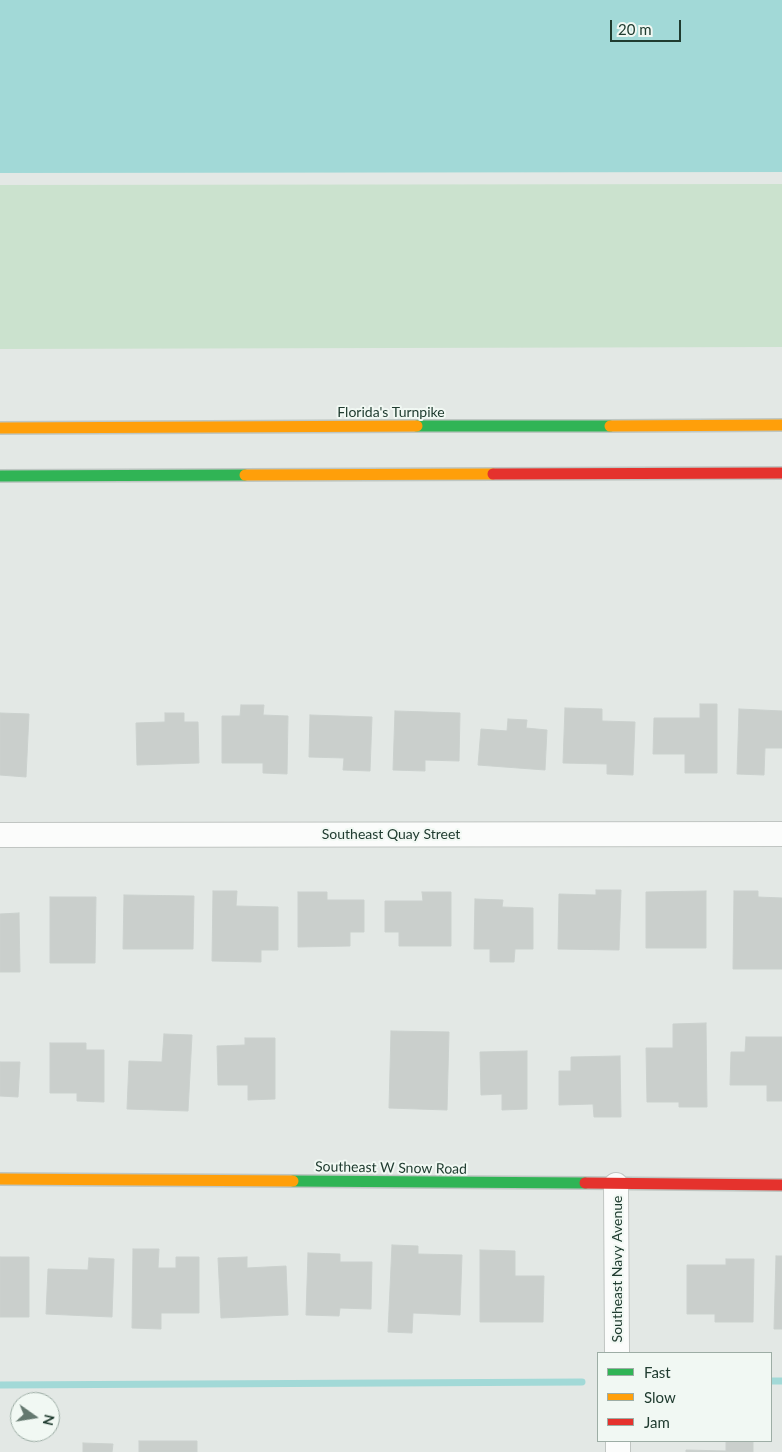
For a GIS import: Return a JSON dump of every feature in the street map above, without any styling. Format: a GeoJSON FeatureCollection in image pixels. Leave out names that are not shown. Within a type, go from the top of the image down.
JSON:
{"type":"FeatureCollection","features":[{"type":"Feature","properties":{"kind":"main road","name":"Florida's Turnpike"},"geometry":{"type":"LineString","coordinates":[[0,428],[782,425]]}},
{"type":"Feature","properties":{"kind":"main road"},"geometry":{"type":"LineString","coordinates":[[0,476],[782,474]]}},
{"type":"Feature","properties":{"kind":"main road","name":"Southeast W Snow Road"},"geometry":{"type":"LineString","coordinates":[[0,1179],[782,1185]]}},
{"type":"Feature","properties":{"kind":"street","name":"Southeast Quay Street"},"geometry":{"type":"LineString","coordinates":[[0,835],[782,834]]}},
{"type":"Feature","properties":{"kind":"street","name":"Southeast Navy Avenue"},"geometry":{"type":"LineString","coordinates":[[616,1185],[617,1352]]}},
{"type":"Feature","properties":{"kind":"green space"},"geometry":{"type":"Polygon","coordinates":[[[782,184],[782,347],[0,349],[0,185],[782,184]]]}},
{"type":"Feature","properties":{"kind":"water"},"geometry":{"type":"Polygon","coordinates":[[[0,0],[782,0],[782,172],[0,173],[0,0]]]}},
{"type":"Feature","properties":{"kind":"building"},"geometry":{"type":"Polygon","coordinates":[[[700,704],[717,704],[717,773],[685,773],[685,754],[653,754],[654,718],[700,718],[700,704]]]}},
{"type":"Feature","properties":{"kind":"building"},"geometry":{"type":"Polygon","coordinates":[[[241,705],[264,705],[263,715],[288,716],[287,774],[263,773],[263,763],[222,763],[222,716],[240,716],[241,705]]]}},
{"type":"Feature","properties":{"kind":"building"},"geometry":{"type":"Polygon","coordinates":[[[565,708],[602,709],[602,721],[635,722],[633,775],[607,774],[607,764],[563,763],[565,708]]]}},
{"type":"Feature","properties":{"kind":"building"},"geometry":{"type":"Polygon","coordinates":[[[739,709],[782,711],[782,748],[765,748],[764,775],[737,774],[739,709]]]}},
{"type":"Feature","properties":{"kind":"building"},"geometry":{"type":"Polygon","coordinates":[[[395,711],[460,713],[459,761],[425,760],[425,771],[393,770],[395,711]]]}},
{"type":"Feature","properties":{"kind":"building"},"geometry":{"type":"Polygon","coordinates":[[[0,713],[29,714],[26,777],[0,775],[0,713]]]}},
{"type":"Feature","properties":{"kind":"building"},"geometry":{"type":"Polygon","coordinates":[[[165,713],[184,713],[184,722],[198,722],[199,763],[137,765],[136,723],[165,722],[165,713]]]}},
{"type":"Feature","properties":{"kind":"building"},"geometry":{"type":"Polygon","coordinates":[[[310,715],[372,717],[370,771],[343,770],[344,758],[309,757],[310,715]]]}},
{"type":"Feature","properties":{"kind":"building"},"geometry":{"type":"Polygon","coordinates":[[[508,719],[527,720],[526,728],[547,730],[545,770],[478,765],[481,729],[507,731],[508,719]]]}},
{"type":"Feature","properties":{"kind":"building"},"geometry":{"type":"Polygon","coordinates":[[[596,890],[621,890],[619,950],[558,949],[559,894],[596,895],[596,890]]]}},
{"type":"Feature","properties":{"kind":"building"},"geometry":{"type":"Polygon","coordinates":[[[213,891],[237,891],[236,906],[278,907],[278,950],[261,950],[261,962],[212,961],[213,891]]]}},
{"type":"Feature","properties":{"kind":"building"},"geometry":{"type":"Polygon","coordinates":[[[706,891],[706,948],[646,948],[646,892],[706,891]]]}},
{"type":"Feature","properties":{"kind":"building"},"geometry":{"type":"Polygon","coordinates":[[[734,891],[758,891],[758,897],[782,898],[782,969],[733,969],[734,891]]]}},
{"type":"Feature","properties":{"kind":"building"},"geometry":{"type":"Polygon","coordinates":[[[298,892],[327,892],[327,900],[364,900],[364,932],[350,932],[350,946],[298,947],[298,892]]]}},
{"type":"Feature","properties":{"kind":"building"},"geometry":{"type":"Polygon","coordinates":[[[422,892],[451,892],[451,946],[399,946],[399,932],[385,932],[385,901],[423,901],[422,892]]]}},
{"type":"Feature","properties":{"kind":"building"},"geometry":{"type":"Polygon","coordinates":[[[124,895],[194,896],[193,949],[123,949],[124,895]]]}},
{"type":"Feature","properties":{"kind":"building"},"geometry":{"type":"Polygon","coordinates":[[[50,897],[96,897],[95,963],[50,963],[50,897]]]}},
{"type":"Feature","properties":{"kind":"building"},"geometry":{"type":"Polygon","coordinates":[[[475,899],[503,900],[502,907],[533,908],[533,949],[515,949],[514,962],[490,962],[490,949],[474,949],[475,899]]]}},
{"type":"Feature","properties":{"kind":"building"},"geometry":{"type":"Polygon","coordinates":[[[19,913],[20,972],[0,972],[0,914],[19,913]]]}},
{"type":"Feature","properties":{"kind":"building"},"geometry":{"type":"Polygon","coordinates":[[[706,1023],[707,1107],[679,1107],[679,1102],[647,1102],[646,1048],[673,1048],[673,1024],[706,1023]]]}},
{"type":"Feature","properties":{"kind":"building"},"geometry":{"type":"Polygon","coordinates":[[[391,1031],[449,1032],[447,1110],[389,1108],[391,1031]]]}},
{"type":"Feature","properties":{"kind":"building"},"geometry":{"type":"Polygon","coordinates":[[[164,1034],[192,1035],[188,1111],[127,1109],[129,1061],[162,1062],[164,1034]]]}},
{"type":"Feature","properties":{"kind":"building"},"geometry":{"type":"Polygon","coordinates":[[[746,1037],[782,1037],[782,1101],[767,1101],[767,1085],[730,1085],[731,1052],[745,1052],[746,1037]]]}},
{"type":"Feature","properties":{"kind":"building"},"geometry":{"type":"Polygon","coordinates":[[[245,1038],[275,1038],[275,1099],[248,1100],[248,1085],[218,1085],[217,1046],[245,1045],[245,1038]]]}},
{"type":"Feature","properties":{"kind":"building"},"geometry":{"type":"Polygon","coordinates":[[[50,1043],[86,1043],[86,1050],[104,1050],[104,1102],[77,1101],[77,1093],[50,1093],[50,1043]]]}},
{"type":"Feature","properties":{"kind":"building"},"geometry":{"type":"Polygon","coordinates":[[[527,1051],[527,1109],[502,1110],[502,1094],[481,1095],[480,1052],[527,1051]]]}},
{"type":"Feature","properties":{"kind":"building"},"geometry":{"type":"Polygon","coordinates":[[[620,1056],[621,1117],[594,1117],[593,1104],[559,1105],[559,1071],[571,1071],[571,1057],[620,1056]]]}},
{"type":"Feature","properties":{"kind":"building"},"geometry":{"type":"Polygon","coordinates":[[[0,1062],[20,1062],[18,1097],[0,1096],[0,1062]]]}},
{"type":"Feature","properties":{"kind":"building"},"geometry":{"type":"Polygon","coordinates":[[[392,1245],[418,1246],[418,1254],[462,1255],[460,1315],[413,1313],[412,1333],[388,1332],[392,1245]]]}},
{"type":"Feature","properties":{"kind":"building"},"geometry":{"type":"Polygon","coordinates":[[[133,1249],[159,1249],[158,1268],[176,1268],[176,1257],[199,1257],[199,1313],[161,1313],[161,1329],[132,1328],[133,1249]]]}},
{"type":"Feature","properties":{"kind":"building"},"geometry":{"type":"Polygon","coordinates":[[[480,1250],[515,1251],[515,1276],[544,1276],[543,1322],[480,1322],[480,1250]]]}},
{"type":"Feature","properties":{"kind":"building"},"geometry":{"type":"Polygon","coordinates":[[[308,1253],[340,1254],[340,1262],[372,1262],[371,1309],[340,1308],[339,1316],[306,1315],[308,1253]]]}},
{"type":"Feature","properties":{"kind":"building"},"geometry":{"type":"Polygon","coordinates":[[[776,1256],[782,1256],[782,1329],[774,1329],[776,1256]]]}},
{"type":"Feature","properties":{"kind":"building"},"geometry":{"type":"Polygon","coordinates":[[[0,1257],[29,1257],[29,1317],[0,1317],[0,1257]]]}},
{"type":"Feature","properties":{"kind":"building"},"geometry":{"type":"Polygon","coordinates":[[[247,1257],[247,1268],[286,1266],[288,1315],[221,1318],[218,1258],[247,1257]]]}},
{"type":"Feature","properties":{"kind":"building"},"geometry":{"type":"Polygon","coordinates":[[[89,1258],[114,1259],[112,1317],[46,1314],[48,1269],[88,1270],[89,1258]]]}},
{"type":"Feature","properties":{"kind":"building"},"geometry":{"type":"Polygon","coordinates":[[[726,1259],[754,1259],[753,1322],[715,1322],[715,1314],[687,1314],[687,1265],[726,1265],[726,1259]]]}},
{"type":"Feature","properties":{"kind":"building"},"geometry":{"type":"Polygon","coordinates":[[[139,1441],[197,1441],[197,1452],[139,1452],[139,1441]]]}},
{"type":"Feature","properties":{"kind":"building"},"geometry":{"type":"Polygon","coordinates":[[[726,1442],[753,1442],[753,1452],[686,1452],[686,1450],[726,1451],[726,1442]]]}},
{"type":"Feature","properties":{"kind":"building"},"geometry":{"type":"Polygon","coordinates":[[[83,1443],[113,1444],[112,1452],[83,1452],[83,1443]]]}},
{"type":"Feature","properties":{"kind":"waterway"},"geometry":{"type":"LineString","coordinates":[[772,1381],[782,1381]]}},
{"type":"Feature","properties":{"kind":"waterway"},"geometry":{"type":"LineString","coordinates":[[0,1385],[582,1382]]}},
{"type":"Feature","properties":{"kind":"traffic: fast"},"geometry":{"type":"LineString","coordinates":[[417,426],[610,426]]}},
{"type":"Feature","properties":{"kind":"traffic: fast"},"geometry":{"type":"LineString","coordinates":[[0,476],[245,475]]}},
{"type":"Feature","properties":{"kind":"traffic: fast"},"geometry":{"type":"LineString","coordinates":[[293,1181],[585,1183]]}},
{"type":"Feature","properties":{"kind":"traffic: slow"},"geometry":{"type":"LineString","coordinates":[[610,426],[782,425]]}},
{"type":"Feature","properties":{"kind":"traffic: slow"},"geometry":{"type":"LineString","coordinates":[[0,428],[417,426]]}},
{"type":"Feature","properties":{"kind":"traffic: slow"},"geometry":{"type":"LineString","coordinates":[[245,475],[493,474]]}},
{"type":"Feature","properties":{"kind":"traffic: slow"},"geometry":{"type":"LineString","coordinates":[[0,1179],[293,1181]]}},
{"type":"Feature","properties":{"kind":"traffic: jam"},"geometry":{"type":"LineString","coordinates":[[493,474],[782,473]]}},
{"type":"Feature","properties":{"kind":"traffic: jam"},"geometry":{"type":"LineString","coordinates":[[585,1183],[782,1185]]}}]}
